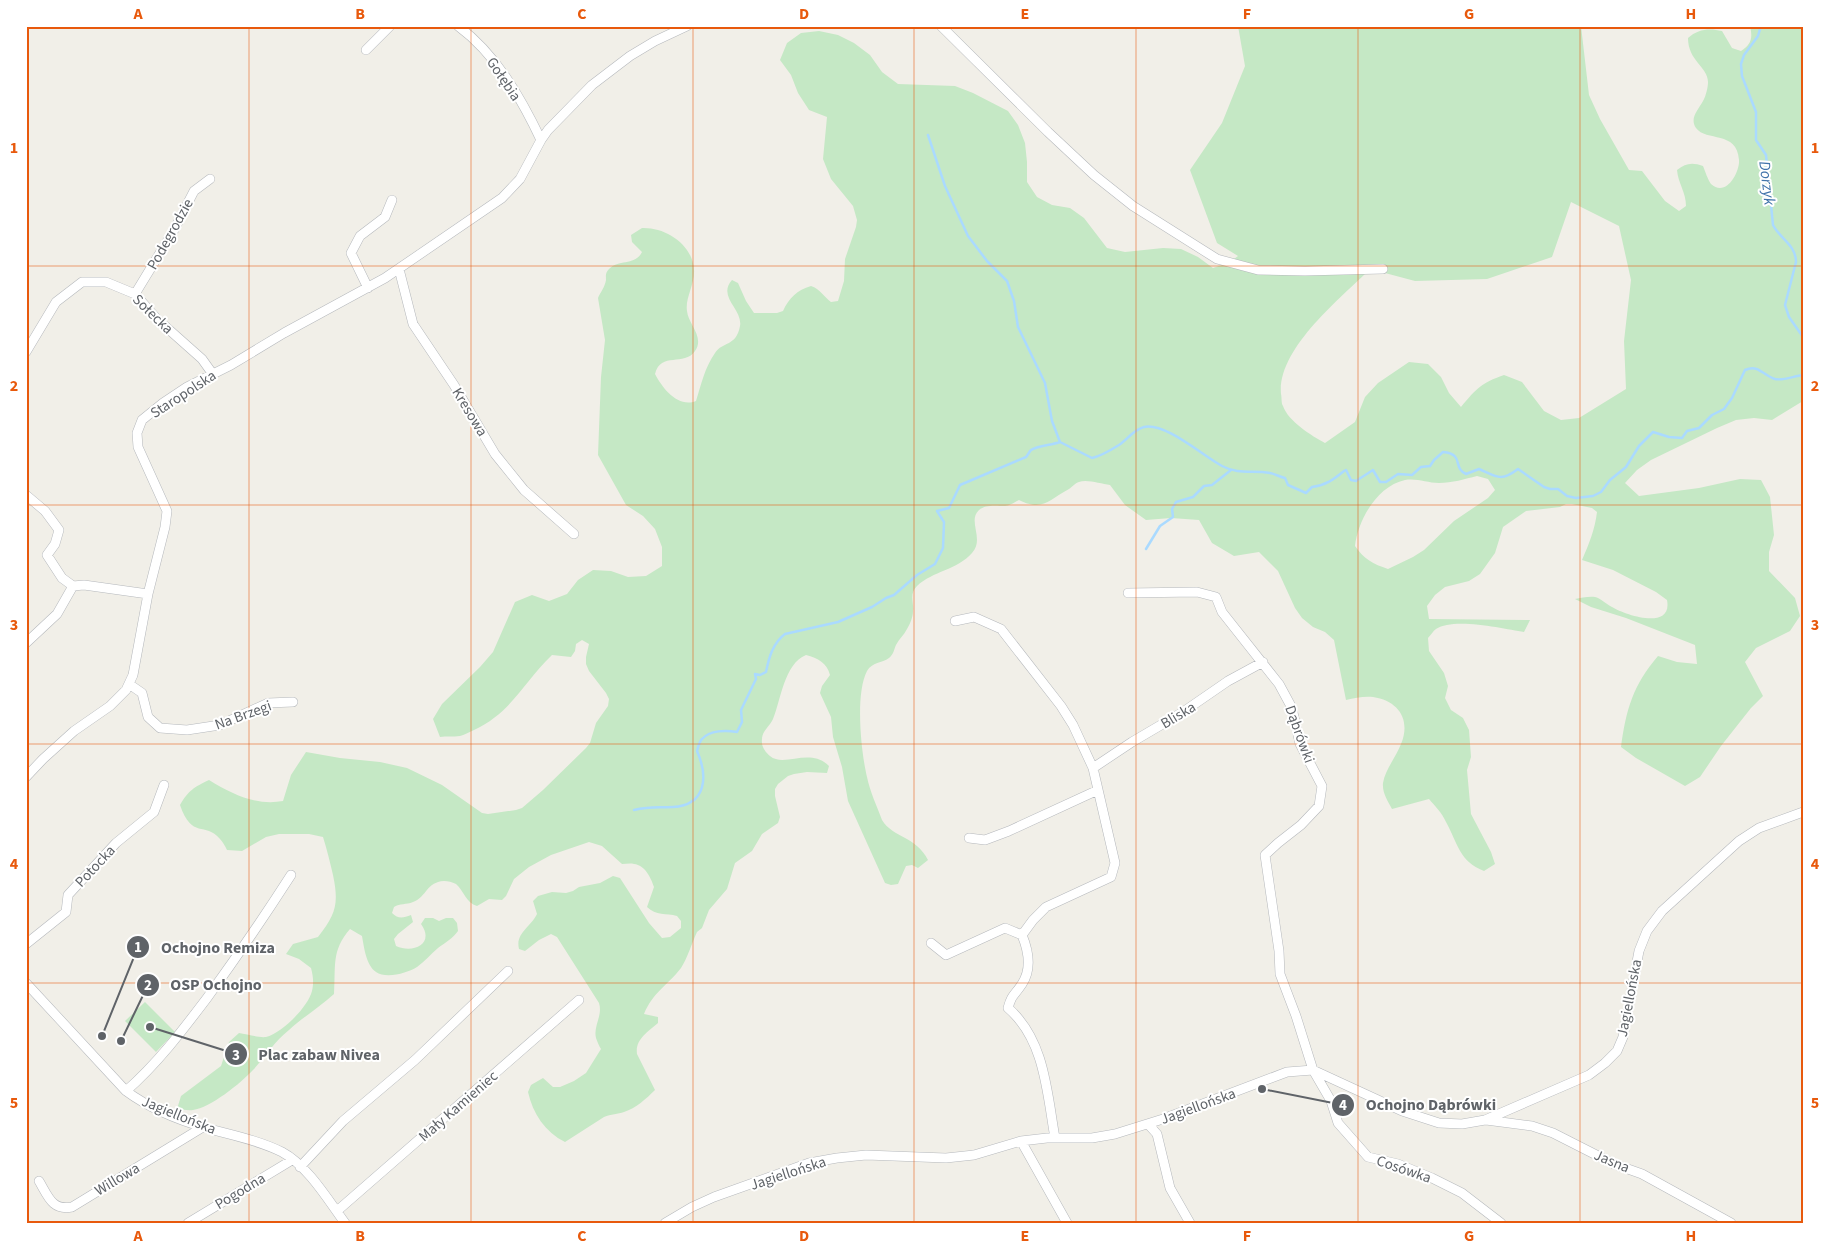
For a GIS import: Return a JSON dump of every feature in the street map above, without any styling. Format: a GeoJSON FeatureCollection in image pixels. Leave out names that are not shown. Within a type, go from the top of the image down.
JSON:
{"type":"FeatureCollection","features":[{"type":"Feature","properties":{"kind":"street"},"geometry":{"type":"LineString","coordinates":[[366,50],[390,26]]}},
{"type":"Feature","properties":{"kind":"street","name":"Gołębia"},"geometry":{"type":"LineString","coordinates":[[458,26],[471,36],[503,72],[541,140]]}},
{"type":"Feature","properties":{"kind":"street","name":"Staropolska"},"geometry":{"type":"LineString","coordinates":[[26,777],[74,731],[110,706],[126,690],[133,675],[148,594],[165,528],[167,511],[138,447],[137,433],[142,420],[163,403],[212,373],[231,365],[284,332],[368,288],[399,269],[502,198],[520,179],[541,140],[570,105],[592,85],[630,56],[655,41],[687,26]]}},
{"type":"Feature","properties":{"kind":"street"},"geometry":{"type":"LineString","coordinates":[[941,26],[1094,175],[1133,206],[1217,259],[1258,270],[1382,269]]}},
{"type":"Feature","properties":{"kind":"street","name":"Podegrodzie"},"geometry":{"type":"LineString","coordinates":[[135,294],[174,230],[194,191],[210,179]]}},
{"type":"Feature","properties":{"kind":"street"},"geometry":{"type":"LineString","coordinates":[[368,288],[351,253],[360,236],[385,218],[392,200]]}},
{"type":"Feature","properties":{"kind":"street","name":"Kresowa"},"geometry":{"type":"LineString","coordinates":[[399,269],[413,324],[454,385],[495,454],[524,490],[574,534]]}},
{"type":"Feature","properties":{"kind":"street","name":"Sołecka"},"geometry":{"type":"LineString","coordinates":[[26,352],[56,302],[82,282],[106,282],[135,294],[157,319],[202,359],[212,373]]}},
{"type":"Feature","properties":{"kind":"street"},"geometry":{"type":"LineString","coordinates":[[26,495],[44,511],[59,530],[55,544],[48,554],[62,578],[73,586],[84,585],[148,594]]}},
{"type":"Feature","properties":{"kind":"street"},"geometry":{"type":"LineString","coordinates":[[26,643],[57,614],[73,586]]}},
{"type":"Feature","properties":{"kind":"street","name":"Dąbrówki"},"geometry":{"type":"LineString","coordinates":[[1128,593],[1197,592],[1216,597],[1222,612],[1263,662],[1279,684],[1292,708],[1300,744],[1322,786],[1319,806],[1301,825],[1265,855],[1279,951],[1280,974],[1313,1070]]}},
{"type":"Feature","properties":{"kind":"street"},"geometry":{"type":"LineString","coordinates":[[955,621],[974,617],[1001,630],[1061,706],[1073,725],[1093,768],[1115,863],[1111,877],[1046,907],[1022,935]]}},
{"type":"Feature","properties":{"kind":"street","name":"Bliska"},"geometry":{"type":"LineString","coordinates":[[1093,768],[1228,682],[1263,662]]}},
{"type":"Feature","properties":{"kind":"street","name":"Na Brzegi"},"geometry":{"type":"LineString","coordinates":[[128,684],[142,693],[148,717],[160,728],[187,730],[220,725],[268,702],[293,702]]}},
{"type":"Feature","properties":{"kind":"street","name":"Potocka"},"geometry":{"type":"LineString","coordinates":[[26,944],[66,912],[68,896],[116,843],[154,812],[164,785]]}},
{"type":"Feature","properties":{"kind":"street"},"geometry":{"type":"LineString","coordinates":[[969,838],[985,840],[1010,831],[1098,790]]}},
{"type":"Feature","properties":{"kind":"street","name":"Jagiellońska"},"geometry":{"type":"LineString","coordinates":[[665,1223],[714,1197],[809,1163],[866,1155],[946,1158],[974,1155],[1021,1141],[1056,1138],[1092,1138],[1115,1134],[1148,1124],[1287,1072],[1313,1070],[1402,1111],[1439,1124],[1462,1124],[1485,1120],[1589,1075],[1605,1063],[1617,1051],[1623,1037],[1639,950],[1647,931],[1662,911],[1725,853],[1759,828],[1803,812]]}},
{"type":"Feature","properties":{"kind":"street"},"geometry":{"type":"LineString","coordinates":[[126,1091],[181,1033],[235,960],[292,876]]}},
{"type":"Feature","properties":{"kind":"street"},"geometry":{"type":"LineString","coordinates":[[931,943],[946,955],[1005,928],[1022,935],[1027,948],[1028,974],[1021,986],[1011,996],[1008,1008],[1018,1016],[1029,1033],[1039,1056],[1056,1138]]}},
{"type":"Feature","properties":{"kind":"street"},"geometry":{"type":"LineString","coordinates":[[300,1167],[343,1121],[415,1060],[508,972]]}},
{"type":"Feature","properties":{"kind":"street","name":"Jagiellońska"},"geometry":{"type":"LineString","coordinates":[[26,983],[126,1091],[154,1108],[203,1127],[249,1139],[283,1153],[314,1181],[345,1223]]}},
{"type":"Feature","properties":{"kind":"street","name":"Mały Kamieniec"},"geometry":{"type":"LineString","coordinates":[[336,1211],[579,1000]]}},
{"type":"Feature","properties":{"kind":"street","name":"Cosówka"},"geometry":{"type":"LineString","coordinates":[[1313,1070],[1331,1101],[1338,1123],[1368,1157],[1398,1164],[1432,1178],[1462,1193],[1501,1223]]}},
{"type":"Feature","properties":{"kind":"street","name":"Jasna"},"geometry":{"type":"LineString","coordinates":[[1485,1120],[1532,1126],[1553,1133],[1614,1164],[1642,1174],[1731,1223]]}},
{"type":"Feature","properties":{"kind":"street"},"geometry":{"type":"LineString","coordinates":[[1148,1124],[1157,1134],[1170,1188],[1190,1223]]}},
{"type":"Feature","properties":{"kind":"street","name":"Willowa"},"geometry":{"type":"LineString","coordinates":[[39,1181],[53,1205],[62,1208],[72,1207],[203,1127]]}},
{"type":"Feature","properties":{"kind":"street"},"geometry":{"type":"LineString","coordinates":[[1021,1141],[1067,1223]]}},
{"type":"Feature","properties":{"kind":"street","name":"Pogodna"},"geometry":{"type":"LineString","coordinates":[[188,1223],[292,1160]]}},
{"type":"Feature","properties":{"kind":"green space"},"geometry":{"type":"Polygon","coordinates":[[[1238,26],[1581,26],[1589,95],[1600,119],[1629,170],[1642,171],[1665,201],[1679,211],[1686,206],[1677,170],[1689,164],[1703,166],[1711,184],[1722,188],[1727,186],[1735,177],[1739,165],[1737,151],[1733,144],[1727,140],[1701,132],[1694,124],[1695,114],[1705,97],[1708,82],[1705,72],[1691,52],[1688,38],[1704,30],[1722,31],[1732,48],[1741,51],[1750,41],[1750,26],[1803,26],[1803,401],[1772,420],[1754,418],[1736,420],[1717,428],[1651,460],[1637,470],[1625,483],[1639,496],[1699,488],[1740,479],[1761,480],[1770,497],[1774,535],[1769,552],[1769,571],[1795,598],[1800,616],[1790,631],[1756,648],[1745,662],[1763,696],[1721,746],[1700,777],[1685,786],[1636,758],[1621,747],[1625,721],[1632,698],[1649,667],[1658,656],[1677,662],[1697,664],[1695,645],[1626,618],[1591,607],[1575,599],[1595,597],[1627,614],[1647,618],[1656,618],[1663,615],[1667,610],[1667,600],[1656,592],[1613,570],[1582,560],[1596,518],[1597,512],[1592,508],[1566,504],[1560,507],[1526,511],[1503,527],[1495,553],[1480,574],[1469,581],[1445,587],[1435,595],[1427,606],[1429,619],[1530,620],[1524,632],[1479,625],[1455,624],[1436,629],[1428,638],[1429,651],[1444,673],[1448,686],[1445,698],[1451,710],[1463,718],[1469,730],[1471,757],[1467,770],[1471,814],[1491,852],[1495,864],[1484,871],[1464,857],[1442,816],[1429,799],[1392,809],[1384,794],[1383,783],[1404,735],[1403,720],[1400,713],[1396,707],[1382,699],[1363,697],[1346,700],[1334,640],[1302,618],[1295,608],[1278,571],[1259,552],[1234,556],[1212,543],[1199,520],[1171,518],[1146,520],[1125,505],[1110,485],[1082,481],[1040,505],[1019,500],[1007,506],[988,506],[979,510],[975,519],[976,548],[966,559],[930,577],[917,586],[912,595],[913,611],[911,620],[892,655],[886,660],[874,664],[867,671],[861,694],[860,723],[865,766],[870,788],[882,820],[892,830],[917,846],[928,860],[918,868],[912,865],[906,866],[898,884],[891,885],[885,883],[848,801],[842,767],[833,737],[831,717],[820,693],[822,686],[830,675],[829,671],[821,662],[806,655],[793,666],[784,683],[773,719],[763,733],[763,746],[770,756],[776,759],[814,758],[822,761],[829,766],[827,773],[807,772],[794,774],[778,784],[775,789],[775,796],[780,817],[778,823],[762,834],[752,851],[735,863],[727,889],[709,910],[702,928],[697,932],[681,968],[656,994],[648,1006],[644,1014],[658,1017],[658,1023],[640,1040],[637,1054],[655,1090],[637,1106],[624,1112],[604,1117],[565,1142],[551,1133],[541,1122],[533,1108],[528,1092],[531,1085],[543,1078],[553,1087],[560,1087],[574,1081],[586,1073],[601,1049],[595,1034],[600,1012],[599,1003],[557,937],[551,934],[539,940],[525,951],[519,949],[518,943],[521,934],[537,914],[533,901],[538,896],[552,892],[566,893],[579,887],[600,883],[613,876],[620,878],[649,923],[662,938],[670,937],[681,928],[681,921],[677,916],[658,913],[647,907],[654,887],[644,869],[638,865],[622,864],[602,846],[589,842],[551,855],[529,867],[514,879],[502,900],[489,899],[477,906],[468,900],[456,884],[444,881],[434,884],[418,900],[394,907],[392,913],[394,915],[406,917],[411,915],[413,922],[394,939],[396,946],[403,948],[416,948],[424,941],[426,937],[425,931],[421,924],[425,918],[433,918],[439,921],[453,918],[457,923],[458,931],[454,936],[420,965],[408,971],[391,975],[376,972],[368,960],[362,936],[350,929],[337,952],[334,994],[274,1044],[253,1070],[225,1094],[200,1108],[191,1110],[177,1109],[181,1096],[221,1066],[229,1042],[239,1033],[263,1037],[272,1035],[287,1025],[300,1012],[310,997],[313,988],[311,968],[299,959],[286,954],[293,944],[318,937],[329,922],[336,901],[333,875],[323,837],[309,834],[279,834],[266,837],[242,851],[227,850],[222,841],[214,834],[189,823],[180,805],[192,790],[209,780],[245,798],[263,802],[283,801],[291,775],[306,752],[380,762],[407,768],[442,785],[482,813],[488,814],[522,808],[590,743],[596,723],[608,706],[609,699],[589,671],[586,657],[589,644],[582,640],[576,644],[575,651],[571,657],[552,655],[508,706],[487,723],[474,730],[460,736],[440,737],[433,719],[442,704],[493,652],[515,602],[532,595],[549,601],[567,594],[578,580],[593,570],[611,571],[628,577],[646,576],[662,566],[662,547],[655,529],[643,516],[626,505],[598,455],[601,377],[605,340],[598,298],[605,285],[606,273],[609,269],[617,264],[635,259],[642,252],[632,242],[631,235],[642,228],[651,228],[669,234],[683,245],[692,261],[694,275],[687,301],[687,311],[697,336],[698,346],[690,356],[662,363],[655,374],[662,386],[672,396],[683,402],[696,401],[704,376],[715,353],[718,349],[732,341],[738,333],[740,320],[727,292],[732,280],[738,283],[754,313],[777,313],[783,311],[794,295],[811,286],[831,302],[838,301],[844,281],[845,259],[857,220],[853,206],[831,179],[823,159],[827,117],[809,110],[798,93],[791,75],[780,60],[787,43],[801,33],[819,31],[838,35],[854,43],[870,55],[882,72],[898,84],[955,86],[1008,111],[1018,125],[1025,143],[1027,182],[1037,197],[1052,205],[1070,208],[1084,218],[1107,248],[1125,252],[1163,248],[1181,249],[1198,257],[1213,268],[1230,262],[1238,256],[1217,243],[1190,170],[1222,123],[1245,66],[1238,26]],[[1571,202],[1552,257],[1487,279],[1415,281],[1370,269],[1313,326],[1299,343],[1289,360],[1282,377],[1281,394],[1286,412],[1301,428],[1325,443],[1355,422],[1365,397],[1378,383],[1409,362],[1428,364],[1441,377],[1449,393],[1461,407],[1480,387],[1504,375],[1522,382],[1544,411],[1561,420],[1579,418],[1626,389],[1624,341],[1631,280],[1619,226],[1571,202]],[[1477,476],[1444,483],[1405,480],[1395,483],[1378,497],[1365,515],[1355,546],[1369,560],[1388,569],[1413,557],[1424,550],[1454,521],[1488,498],[1495,490],[1488,479],[1477,476]]]}},
{"type":"Feature","properties":{"kind":"green space"},"geometry":{"type":"Polygon","coordinates":[[[145,1002],[175,1032],[156,1052],[125,1021],[145,1002]]]}},
{"type":"Feature","properties":{"kind":"waterway","name":"Dorzyk"},"geometry":{"type":"LineString","coordinates":[[1761,26],[1758,36],[1744,55],[1741,64],[1742,76],[1756,112],[1756,140],[1766,155],[1773,225],[1791,247],[1795,256],[1796,262],[1785,305],[1789,317],[1803,337]]}},
{"type":"Feature","properties":{"kind":"waterway"},"geometry":{"type":"LineString","coordinates":[[928,135],[945,186],[968,236],[987,261],[1007,281],[1014,301],[1018,327],[1045,383],[1052,421],[1060,442],[1092,458],[1116,447],[1140,428],[1153,427],[1184,441],[1228,469],[1272,473],[1285,478],[1288,485],[1306,493],[1312,487],[1329,482],[1346,470],[1351,480],[1356,481],[1373,470],[1380,482],[1386,482],[1398,474],[1412,475],[1421,467],[1430,466],[1443,452],[1454,455],[1460,468],[1466,474],[1479,469],[1495,476],[1503,477],[1518,469],[1544,487],[1558,489],[1567,496],[1576,498],[1593,496],[1601,492],[1610,480],[1626,467],[1639,446],[1653,432],[1669,437],[1682,438],[1687,431],[1699,428],[1712,415],[1724,409],[1732,398],[1745,370],[1754,368],[1775,379],[1803,375]]}},
{"type":"Feature","properties":{"kind":"waterway"},"geometry":{"type":"LineString","coordinates":[[634,810],[673,807],[693,801],[702,788],[703,770],[697,751],[700,742],[705,736],[714,732],[737,732],[742,722],[741,710],[756,679],[755,674],[760,675],[766,672],[772,651],[785,634],[838,622],[894,595],[917,575],[935,564],[943,548],[944,522],[937,511],[949,508],[960,485],[1026,457],[1031,450],[1060,442]]}},
{"type":"Feature","properties":{"kind":"waterway"},"geometry":{"type":"LineString","coordinates":[[1146,549],[1160,526],[1173,517],[1172,509],[1176,502],[1193,497],[1204,486],[1212,485],[1231,470]]}},
{"type":"Feature","properties":{"kind":"place","name":"Plac zabaw Nivea"},"geometry":{"type":"Point","coordinates":[150,1027]}},
{"type":"Feature","properties":{"kind":"place","name":"Ochojno Remiza"},"geometry":{"type":"Point","coordinates":[102,1036]}},
{"type":"Feature","properties":{"kind":"place","name":"OSP Ochojno"},"geometry":{"type":"Point","coordinates":[121,1041]}},
{"type":"Feature","properties":{"kind":"place","name":"Ochojno Dąbrówki"},"geometry":{"type":"Point","coordinates":[1262,1089]}}]}
